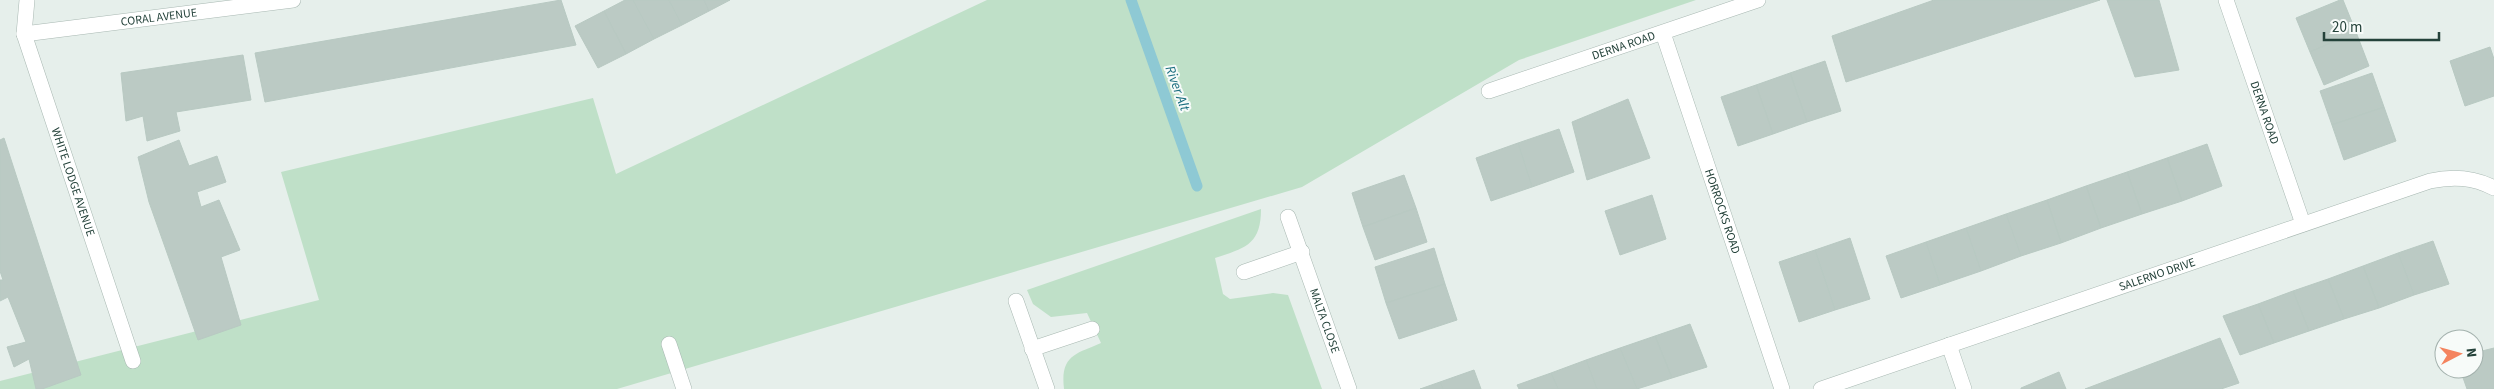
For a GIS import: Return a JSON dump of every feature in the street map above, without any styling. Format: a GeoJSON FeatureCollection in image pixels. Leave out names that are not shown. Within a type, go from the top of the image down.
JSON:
{"type":"FeatureCollection","features":[{"type":"Feature","properties":{"kind":"street","name":"WHITE LODGE AVENUE"},"geometry":{"type":"LineString","coordinates":[[27,0],[24,34],[134,361]]}},
{"type":"Feature","properties":{"kind":"street","name":"CORAL AVENUE"},"geometry":{"type":"LineString","coordinates":[[24,34],[293,0]]}},
{"type":"Feature","properties":{"kind":"street","name":"DERNA ROAD"},"geometry":{"type":"LineString","coordinates":[[1489,91],[1758,0]]}},
{"type":"Feature","properties":{"kind":"street","name":"DERNA ROAD"},"geometry":{"type":"LineString","coordinates":[[2226,0],[2304,224]]}},
{"type":"Feature","properties":{"kind":"street","name":"HORROCKS ROAD"},"geometry":{"type":"LineString","coordinates":[[1663,33],[1782,389]]}},
{"type":"Feature","properties":{"kind":"street","name":"SALERNO DRIVE"},"geometry":{"type":"LineString","coordinates":[[1820,389],[2444,178],[2472,179],[2494,188]]}},
{"type":"Feature","properties":{"kind":"street","name":"MALTA CLOSE"},"geometry":{"type":"LineString","coordinates":[[1288,217],[1349,389]]}},
{"type":"Feature","properties":{"kind":"street"},"geometry":{"type":"LineString","coordinates":[[1244,272],[1302,252]]}},
{"type":"Feature","properties":{"kind":"street"},"geometry":{"type":"LineString","coordinates":[[1016,301],[1047,389]]}},
{"type":"Feature","properties":{"kind":"street"},"geometry":{"type":"LineString","coordinates":[[1032,349],[1092,329]]}},
{"type":"Feature","properties":{"kind":"street"},"geometry":{"type":"LineString","coordinates":[[669,344],[679,388]]}},
{"type":"Feature","properties":{"kind":"street"},"geometry":{"type":"LineString","coordinates":[[1949,345],[1964,389]]}},
{"type":"Feature","properties":{"kind":"green space"},"geometry":{"type":"Polygon","coordinates":[[[987,0],[1696,0],[1519,60],[1302,187],[617,389],[0,389],[0,381],[319,300],[281,172],[593,98],[616,174],[987,0]]]}},
{"type":"Feature","properties":{"kind":"green space"},"geometry":{"type":"Polygon","coordinates":[[[1261,209],[1258,230],[1254,238],[1243,248],[1215,258],[1223,294],[1230,299],[1273,293],[1288,295],[1322,389],[1064,389],[1063,378],[1067,362],[1077,353],[1101,343],[1087,313],[1051,317],[1033,304],[1027,290],[1261,209]]]}},
{"type":"Feature","properties":{"kind":"building"},"geometry":{"type":"Polygon","coordinates":[[[561,0],[576,45],[265,102],[255,53],[561,0]]]}},
{"type":"Feature","properties":{"kind":"building"},"geometry":{"type":"Polygon","coordinates":[[[625,0],[633,0],[654,39],[626,54],[604,11],[625,0]]]}},
{"type":"Feature","properties":{"kind":"building"},"geometry":{"type":"Polygon","coordinates":[[[633,0],[669,0],[682,25],[654,39],[633,0]]]}},
{"type":"Feature","properties":{"kind":"building"},"geometry":{"type":"Polygon","coordinates":[[[669,0],[704,0],[709,11],[682,25],[669,0]]]}},
{"type":"Feature","properties":{"kind":"building"},"geometry":{"type":"Polygon","coordinates":[[[704,0],[730,0],[709,11],[704,0]]]}},
{"type":"Feature","properties":{"kind":"building"},"geometry":{"type":"Polygon","coordinates":[[[1934,0],[2100,0],[1846,82],[1832,36],[1934,0]]]}},
{"type":"Feature","properties":{"kind":"building"},"geometry":{"type":"Polygon","coordinates":[[[2107,0],[2159,0],[2179,70],[2135,77],[2107,0]]]}},
{"type":"Feature","properties":{"kind":"building"},"geometry":{"type":"Polygon","coordinates":[[[2343,0],[2356,32],[2310,52],[2296,18],[2343,0]]]}},
{"type":"Feature","properties":{"kind":"building"},"geometry":{"type":"Polygon","coordinates":[[[604,11],[626,54],[598,68],[575,26],[604,11]]]}},
{"type":"Feature","properties":{"kind":"building"},"geometry":{"type":"Polygon","coordinates":[[[2356,32],[2369,66],[2324,85],[2310,52],[2356,32]]]}},
{"type":"Feature","properties":{"kind":"building"},"geometry":{"type":"Polygon","coordinates":[[[2490,47],[2494,59],[2494,96],[2465,106],[2450,61],[2490,47]]]}},
{"type":"Feature","properties":{"kind":"building"},"geometry":{"type":"Polygon","coordinates":[[[243,55],[251,100],[176,112],[180,131],[147,141],[143,116],[126,121],[121,73],[243,55]]]}},
{"type":"Feature","properties":{"kind":"building"},"geometry":{"type":"Polygon","coordinates":[[[1825,61],[1841,111],[1807,122],[1790,73],[1825,61]]]}},
{"type":"Feature","properties":{"kind":"building"},"geometry":{"type":"Polygon","coordinates":[[[1790,73],[1807,122],[1773,134],[1756,85],[1790,73]]]}},
{"type":"Feature","properties":{"kind":"building"},"geometry":{"type":"Polygon","coordinates":[[[2372,73],[2384,107],[2332,125],[2320,91],[2372,73]]]}},
{"type":"Feature","properties":{"kind":"building"},"geometry":{"type":"Polygon","coordinates":[[[1756,85],[1773,134],[1738,146],[1721,97],[1756,85]]]}},
{"type":"Feature","properties":{"kind":"building"},"geometry":{"type":"Polygon","coordinates":[[[1628,99],[1650,158],[1587,180],[1572,122],[1628,99]]]}},
{"type":"Feature","properties":{"kind":"building"},"geometry":{"type":"Polygon","coordinates":[[[2384,107],[2396,141],[2344,160],[2332,125],[2384,107]]]}},
{"type":"Feature","properties":{"kind":"building"},"geometry":{"type":"Polygon","coordinates":[[[1559,129],[1574,172],[1532,187],[1518,143],[1559,129]]]}},
{"type":"Feature","properties":{"kind":"building"},"geometry":{"type":"Polygon","coordinates":[[[4,138],[81,375],[42,389],[36,389],[29,359],[14,367],[7,347],[26,342],[8,297],[0,301],[0,280],[3,280],[0,271],[0,140],[4,138]]]}},
{"type":"Feature","properties":{"kind":"building"},"geometry":{"type":"Polygon","coordinates":[[[179,140],[189,166],[217,156],[226,182],[197,192],[201,207],[219,200],[240,250],[221,257],[241,325],[198,340],[149,202],[138,157],[179,140]]]}},
{"type":"Feature","properties":{"kind":"building"},"geometry":{"type":"Polygon","coordinates":[[[1518,143],[1532,187],[1491,201],[1476,158],[1518,143]]]}},
{"type":"Feature","properties":{"kind":"building"},"geometry":{"type":"Polygon","coordinates":[[[2207,144],[2222,186],[2182,201],[2167,158],[2207,144]]]}},
{"type":"Feature","properties":{"kind":"building"},"geometry":{"type":"Polygon","coordinates":[[[2167,158],[2182,201],[2142,214],[2127,172],[2167,158]]]}},
{"type":"Feature","properties":{"kind":"building"},"geometry":{"type":"Polygon","coordinates":[[[2127,172],[2142,214],[2101,228],[2086,186],[2127,172]]]}},
{"type":"Feature","properties":{"kind":"building"},"geometry":{"type":"Polygon","coordinates":[[[1404,175],[1416,208],[1363,227],[1352,193],[1404,175]]]}},
{"type":"Feature","properties":{"kind":"building"},"geometry":{"type":"Polygon","coordinates":[[[2086,186],[2101,228],[2061,243],[2047,200],[2086,186]]]}},
{"type":"Feature","properties":{"kind":"building"},"geometry":{"type":"Polygon","coordinates":[[[1652,195],[1666,239],[1620,255],[1605,211],[1652,195]]]}},
{"type":"Feature","properties":{"kind":"building"},"geometry":{"type":"Polygon","coordinates":[[[2047,200],[2061,243],[2021,256],[2006,214],[2047,200]]]}},
{"type":"Feature","properties":{"kind":"building"},"geometry":{"type":"Polygon","coordinates":[[[1416,208],[1427,242],[1375,260],[1363,227],[1416,208]]]}},
{"type":"Feature","properties":{"kind":"building"},"geometry":{"type":"Polygon","coordinates":[[[2006,214],[2021,256],[1981,271],[1966,228],[2006,214]]]}},
{"type":"Feature","properties":{"kind":"building"},"geometry":{"type":"Polygon","coordinates":[[[1966,228],[1981,271],[1940,285],[1926,242],[1966,228]]]}},
{"type":"Feature","properties":{"kind":"building"},"geometry":{"type":"Polygon","coordinates":[[[1850,238],[1870,299],[1835,310],[1815,250],[1850,238]]]}},
{"type":"Feature","properties":{"kind":"building"},"geometry":{"type":"Polygon","coordinates":[[[2433,241],[2449,284],[2414,295],[2398,253],[2433,241]]]}},
{"type":"Feature","properties":{"kind":"building"},"geometry":{"type":"Polygon","coordinates":[[[1926,242],[1940,285],[1901,298],[1886,256],[1926,242]]]}},
{"type":"Feature","properties":{"kind":"building"},"geometry":{"type":"Polygon","coordinates":[[[1434,248],[1445,284],[1386,303],[1375,267],[1434,248]]]}},
{"type":"Feature","properties":{"kind":"building"},"geometry":{"type":"Polygon","coordinates":[[[1815,250],[1835,310],[1799,322],[1779,262],[1815,250]]]}},
{"type":"Feature","properties":{"kind":"building"},"geometry":{"type":"Polygon","coordinates":[[[2398,253],[2414,295],[2379,308],[2363,266],[2398,253]]]}},
{"type":"Feature","properties":{"kind":"building"},"geometry":{"type":"Polygon","coordinates":[[[2363,266],[2379,308],[2344,319],[2328,279],[2363,266]]]}},
{"type":"Feature","properties":{"kind":"building"},"geometry":{"type":"Polygon","coordinates":[[[2328,279],[2344,319],[2309,331],[2293,291],[2328,279]]]}},
{"type":"Feature","properties":{"kind":"building"},"geometry":{"type":"Polygon","coordinates":[[[1445,284],[1457,320],[1399,339],[1386,303],[1445,284]]]}},
{"type":"Feature","properties":{"kind":"building"},"geometry":{"type":"Polygon","coordinates":[[[2293,291],[2309,331],[2274,343],[2258,304],[2293,291]]]}},
{"type":"Feature","properties":{"kind":"building"},"geometry":{"type":"Polygon","coordinates":[[[2258,304],[2274,343],[2240,355],[2223,316],[2258,304]]]}},
{"type":"Feature","properties":{"kind":"building"},"geometry":{"type":"Polygon","coordinates":[[[1690,324],[1707,367],[1672,378],[1655,336],[1690,324]]]}},
{"type":"Feature","properties":{"kind":"building"},"geometry":{"type":"Polygon","coordinates":[[[1655,336],[1672,378],[1637,389],[1620,348],[1655,336]]]}},
{"type":"Feature","properties":{"kind":"building"},"geometry":{"type":"Polygon","coordinates":[[[2220,338],[2239,383],[2221,389],[2085,389],[2220,338]]]}},
{"type":"Feature","properties":{"kind":"building"},"geometry":{"type":"Polygon","coordinates":[[[1620,348],[1637,389],[1597,389],[1586,360],[1620,348]]]}},
{"type":"Feature","properties":{"kind":"building"},"geometry":{"type":"Polygon","coordinates":[[[2494,348],[2494,389],[2467,389],[2464,379],[2484,379],[2484,350],[2494,348]]]}},
{"type":"Feature","properties":{"kind":"building"},"geometry":{"type":"Polygon","coordinates":[[[1586,360],[1597,389],[1558,389],[1551,373],[1586,360]]]}},
{"type":"Feature","properties":{"kind":"building"},"geometry":{"type":"Polygon","coordinates":[[[1474,370],[1481,389],[1443,389],[1440,382],[1474,370]]]}},
{"type":"Feature","properties":{"kind":"building"},"geometry":{"type":"Polygon","coordinates":[[[2059,372],[2066,389],[2021,389],[2021,388],[2059,372]]]}},
{"type":"Feature","properties":{"kind":"building"},"geometry":{"type":"Polygon","coordinates":[[[1551,373],[1558,389],[1519,389],[1517,385],[1551,373]]]}},
{"type":"Feature","properties":{"kind":"building"},"geometry":{"type":"Polygon","coordinates":[[[1440,382],[1443,389],[1420,389],[1440,382]]]}},
{"type":"Feature","properties":{"kind":"waterway","name":"River Alt"},"geometry":{"type":"LineString","coordinates":[[1131,0],[1197,186]]}}]}
